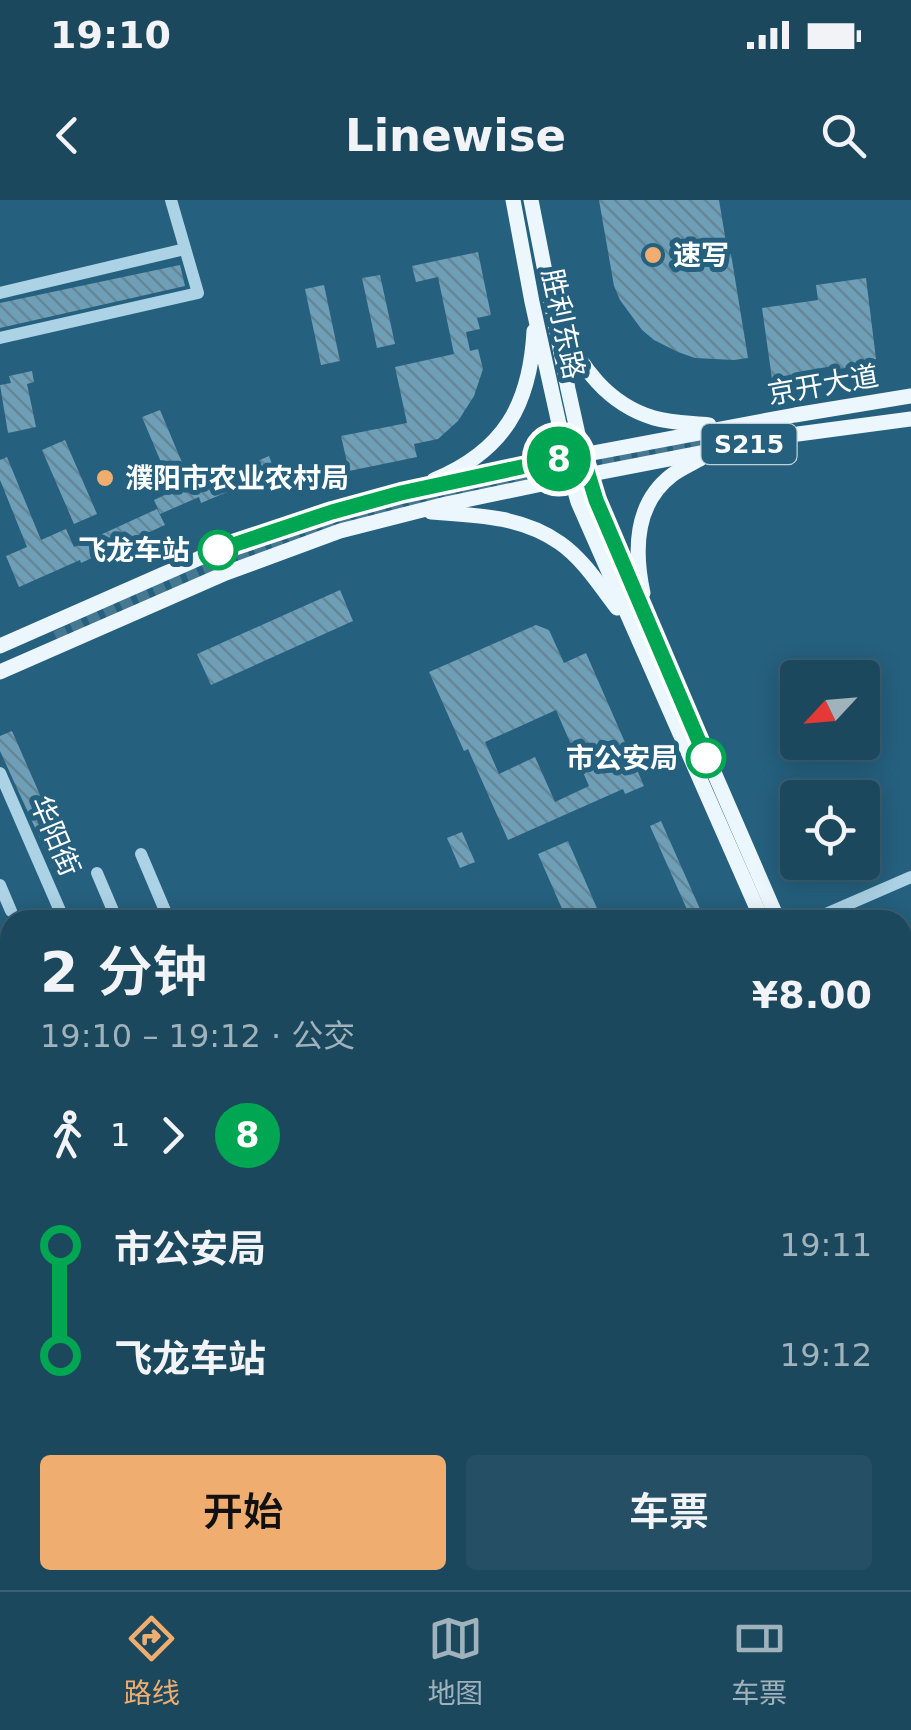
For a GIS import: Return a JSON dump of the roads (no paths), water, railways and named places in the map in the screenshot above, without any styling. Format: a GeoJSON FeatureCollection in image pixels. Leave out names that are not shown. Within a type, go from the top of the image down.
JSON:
{"type":"FeatureCollection","features":[{"type":"Feature","properties":{"kind":"main road","name":"胜利东路"},"geometry":{"type":"LineString","coordinates":[[513,200],[532,302],[574,456]]}},
{"type":"Feature","properties":{"kind":"main road","name":"胜利东路"},"geometry":{"type":"LineString","coordinates":[[531,200],[574,456]]}},
{"type":"Feature","properties":{"kind":"main road"},"geometry":{"type":"LineString","coordinates":[[549,299],[581,364],[616,399],[657,419],[728,427]]}},
{"type":"Feature","properties":{"kind":"main road"},"geometry":{"type":"LineString","coordinates":[[401,493],[462,468],[478,457],[510,422],[529,378],[534,332],[532,302]]}},
{"type":"Feature","properties":{"kind":"main road","name":"京开大道"},"geometry":{"type":"LineString","coordinates":[[0,646],[218,550],[401,493],[574,456],[911,396]]}},
{"type":"Feature","properties":{"kind":"main road","name":"京开大道"},"geometry":{"type":"LineString","coordinates":[[0,672],[226,573],[340,532],[416,510],[798,434],[911,419]]}},
{"type":"Feature","properties":{"kind":"main road"},"geometry":{"type":"LineString","coordinates":[[659,645],[638,571],[640,522],[658,490],[672,475],[713,452]]}},
{"type":"Feature","properties":{"kind":"main road"},"geometry":{"type":"LineString","coordinates":[[574,456],[606,568],[758,910]]}},
{"type":"Feature","properties":{"kind":"main road"},"geometry":{"type":"LineString","coordinates":[[579,476],[659,645],[774,910]]}},
{"type":"Feature","properties":{"kind":"main road"},"geometry":{"type":"LineString","coordinates":[[416,510],[517,522],[560,543],[603,590],[642,647]]}},
{"type":"Feature","properties":{"kind":"street"},"geometry":{"type":"LineString","coordinates":[[0,338],[198,294],[170,200]]}},
{"type":"Feature","properties":{"kind":"street"},"geometry":{"type":"LineString","coordinates":[[0,292],[185,249]]}},
{"type":"Feature","properties":{"kind":"street","name":"华阳街"},"geometry":{"type":"LineString","coordinates":[[0,773],[60,910]]}},
{"type":"Feature","properties":{"kind":"street"},"geometry":{"type":"LineString","coordinates":[[141,854],[165,910]]}},
{"type":"Feature","properties":{"kind":"street"},"geometry":{"type":"LineString","coordinates":[[96,874],[112,910]]}},
{"type":"Feature","properties":{"kind":"street"},"geometry":{"type":"LineString","coordinates":[[835,910],[911,877]]}},
{"type":"Feature","properties":{"kind":"street"},"geometry":{"type":"LineString","coordinates":[[0,886],[11,910]]}},
{"type":"Feature","properties":{"kind":"tunnel"},"geometry":{"type":"LineString","coordinates":[[56,637],[229,560],[364,514],[766,428]]}},
{"type":"Feature","properties":{"kind":"tunnel"},"geometry":{"type":"LineString","coordinates":[[579,472],[646,638]]}},
{"type":"Feature","properties":{"kind":"place","name":"速写"},"geometry":{"type":"Point","coordinates":[653,255]}},
{"type":"Feature","properties":{"kind":"place","name":"濮阳市农业农村局"},"geometry":{"type":"Point","coordinates":[105,478]}},
{"type":"Feature","properties":{"kind":"place","name":"飞龙车站"},"geometry":{"type":"Point","coordinates":[218,550]}},
{"type":"Feature","properties":{"kind":"place","name":"市公安局"},"geometry":{"type":"Point","coordinates":[706,758]}}]}
